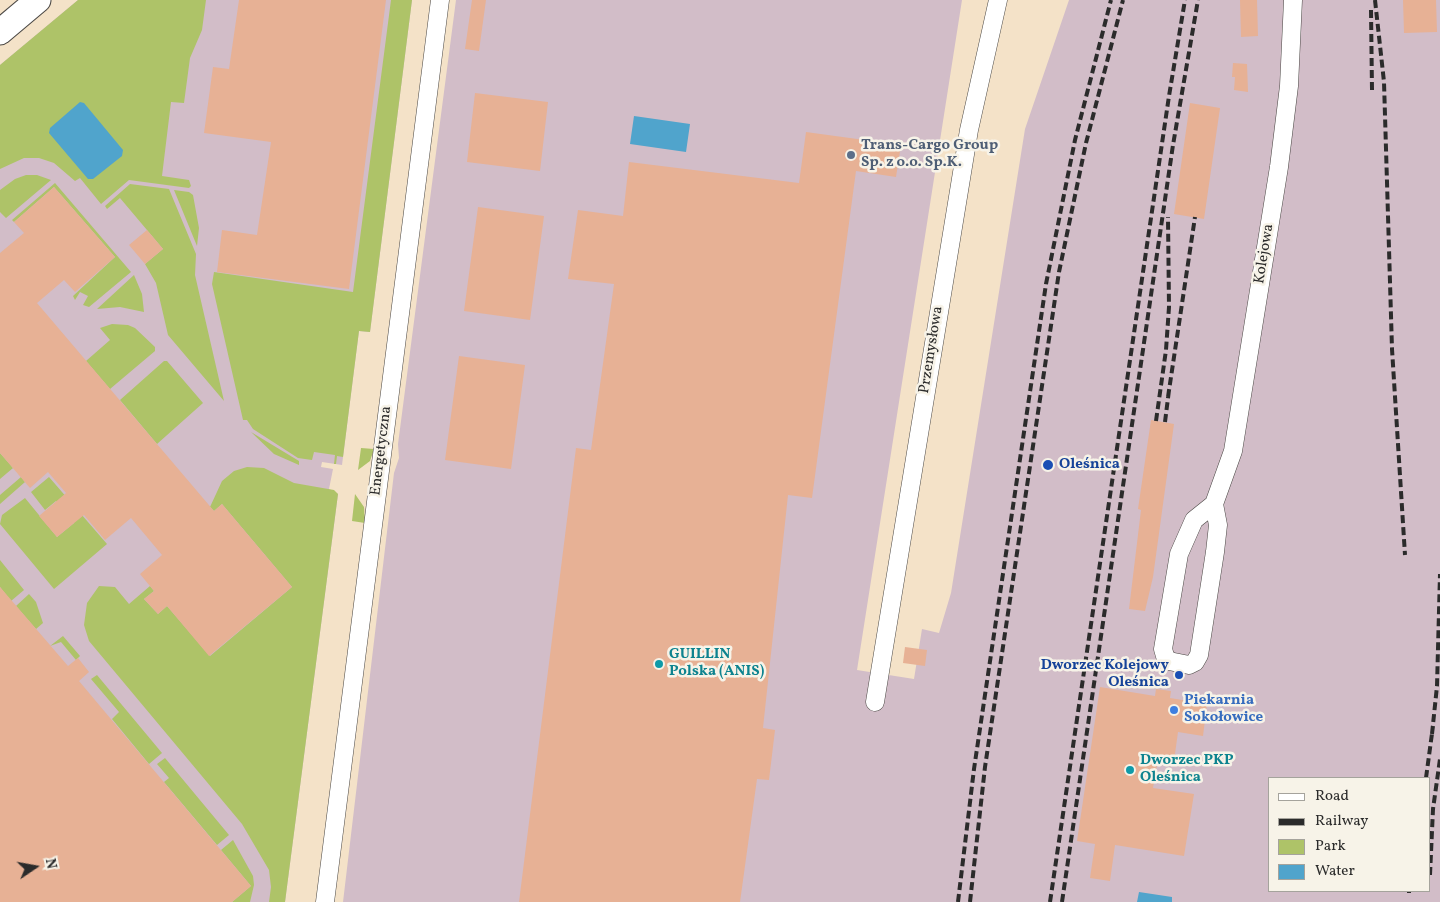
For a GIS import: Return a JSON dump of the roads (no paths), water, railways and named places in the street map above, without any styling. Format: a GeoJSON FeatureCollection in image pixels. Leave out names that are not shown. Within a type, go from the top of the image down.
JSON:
{"type":"FeatureCollection","features":[{"type":"Feature","properties":{"kind":"street"},"geometry":{"type":"LineString","coordinates":[[0,32],[38,0]]}},
{"type":"Feature","properties":{"kind":"street","name":"Energetyczna"},"geometry":{"type":"LineString","coordinates":[[325,902],[440,0]]}},
{"type":"Feature","properties":{"kind":"street","name":"Przemysłowa"},"geometry":{"type":"LineString","coordinates":[[875,702],[969,130],[998,0]]}},
{"type":"Feature","properties":{"kind":"street","name":"Kolejowa"},"geometry":{"type":"LineString","coordinates":[[1214,504],[1194,520],[1182,545],[1163,649],[1165,656],[1170,661],[1189,664],[1195,662],[1199,656],[1218,525],[1214,504],[1233,451],[1272,216],[1289,86],[1293,0]]}},
{"type":"Feature","properties":{"kind":"water"},"geometry":{"type":"Polygon","coordinates":[[[80,102],[84,103],[123,150],[122,156],[93,179],[88,179],[49,133],[50,128],[80,102]]]}},
{"type":"Feature","properties":{"kind":"water"},"geometry":{"type":"Polygon","coordinates":[[[634,116],[690,124],[686,152],[630,144],[634,116]]]}},
{"type":"Feature","properties":{"kind":"water"},"geometry":{"type":"Polygon","coordinates":[[[1139,892],[1172,897],[1172,902],[1137,902],[1139,892]]]}},
{"type":"Feature","properties":{"kind":"railway"},"geometry":{"type":"LineString","coordinates":[[958,902],[974,769],[1046,284],[1075,140],[1111,0]]}},
{"type":"Feature","properties":{"kind":"railway"},"geometry":{"type":"LineString","coordinates":[[970,902],[985,767],[1059,272],[1086,143],[1123,0]]}},
{"type":"Feature","properties":{"kind":"railway"},"geometry":{"type":"LineString","coordinates":[[1050,902],[1169,96],[1185,0]]}},
{"type":"Feature","properties":{"kind":"railway"},"geometry":{"type":"LineString","coordinates":[[1062,902],[1173,145],[1198,0]]}},
{"type":"Feature","properties":{"kind":"railway"},"geometry":{"type":"LineString","coordinates":[[1375,0],[1384,82],[1392,349],[1405,555]]}},
{"type":"Feature","properties":{"kind":"railway"},"geometry":{"type":"LineString","coordinates":[[1371,10],[1372,90]]}},
{"type":"Feature","properties":{"kind":"railway"},"geometry":{"type":"LineString","coordinates":[[1156,421],[1166,350],[1169,307],[1168,217]]}},
{"type":"Feature","properties":{"kind":"railway"},"geometry":{"type":"LineString","coordinates":[[1168,397],[1195,217]]}},
{"type":"Feature","properties":{"kind":"railway"},"geometry":{"type":"LineString","coordinates":[[1165,422],[1169,390]]}},
{"type":"Feature","properties":{"kind":"railway"},"geometry":{"type":"LineString","coordinates":[[1432,734],[1437,686],[1440,574]]}},
{"type":"Feature","properties":{"kind":"railway"},"geometry":{"type":"LineString","coordinates":[[1426,777],[1433,726]]}},
{"type":"Feature","properties":{"kind":"railway"},"geometry":{"type":"LineString","coordinates":[[1430,875],[1433,809],[1440,759]]}},
{"type":"Feature","properties":{"kind":"place","name":"Trans-Cargo Group Sp. z o.o. Sp.K."},"geometry":{"type":"Point","coordinates":[851,155]}},
{"type":"Feature","properties":{"kind":"place","name":"Oleśnica"},"geometry":{"type":"Point","coordinates":[1048,465]}},
{"type":"Feature","properties":{"kind":"place","name":"GUILLIN Polska (ANIS)"},"geometry":{"type":"Point","coordinates":[659,664]}},
{"type":"Feature","properties":{"kind":"place","name":"Dworzec Kolejowy Oleśnica"},"geometry":{"type":"Point","coordinates":[1179,675]}},
{"type":"Feature","properties":{"kind":"place","name":"Piekarnia Sokołowice"},"geometry":{"type":"Point","coordinates":[1174,710]}},
{"type":"Feature","properties":{"kind":"place","name":"Dworzec PKP Oleśnica"},"geometry":{"type":"Point","coordinates":[1130,770]}}]}
